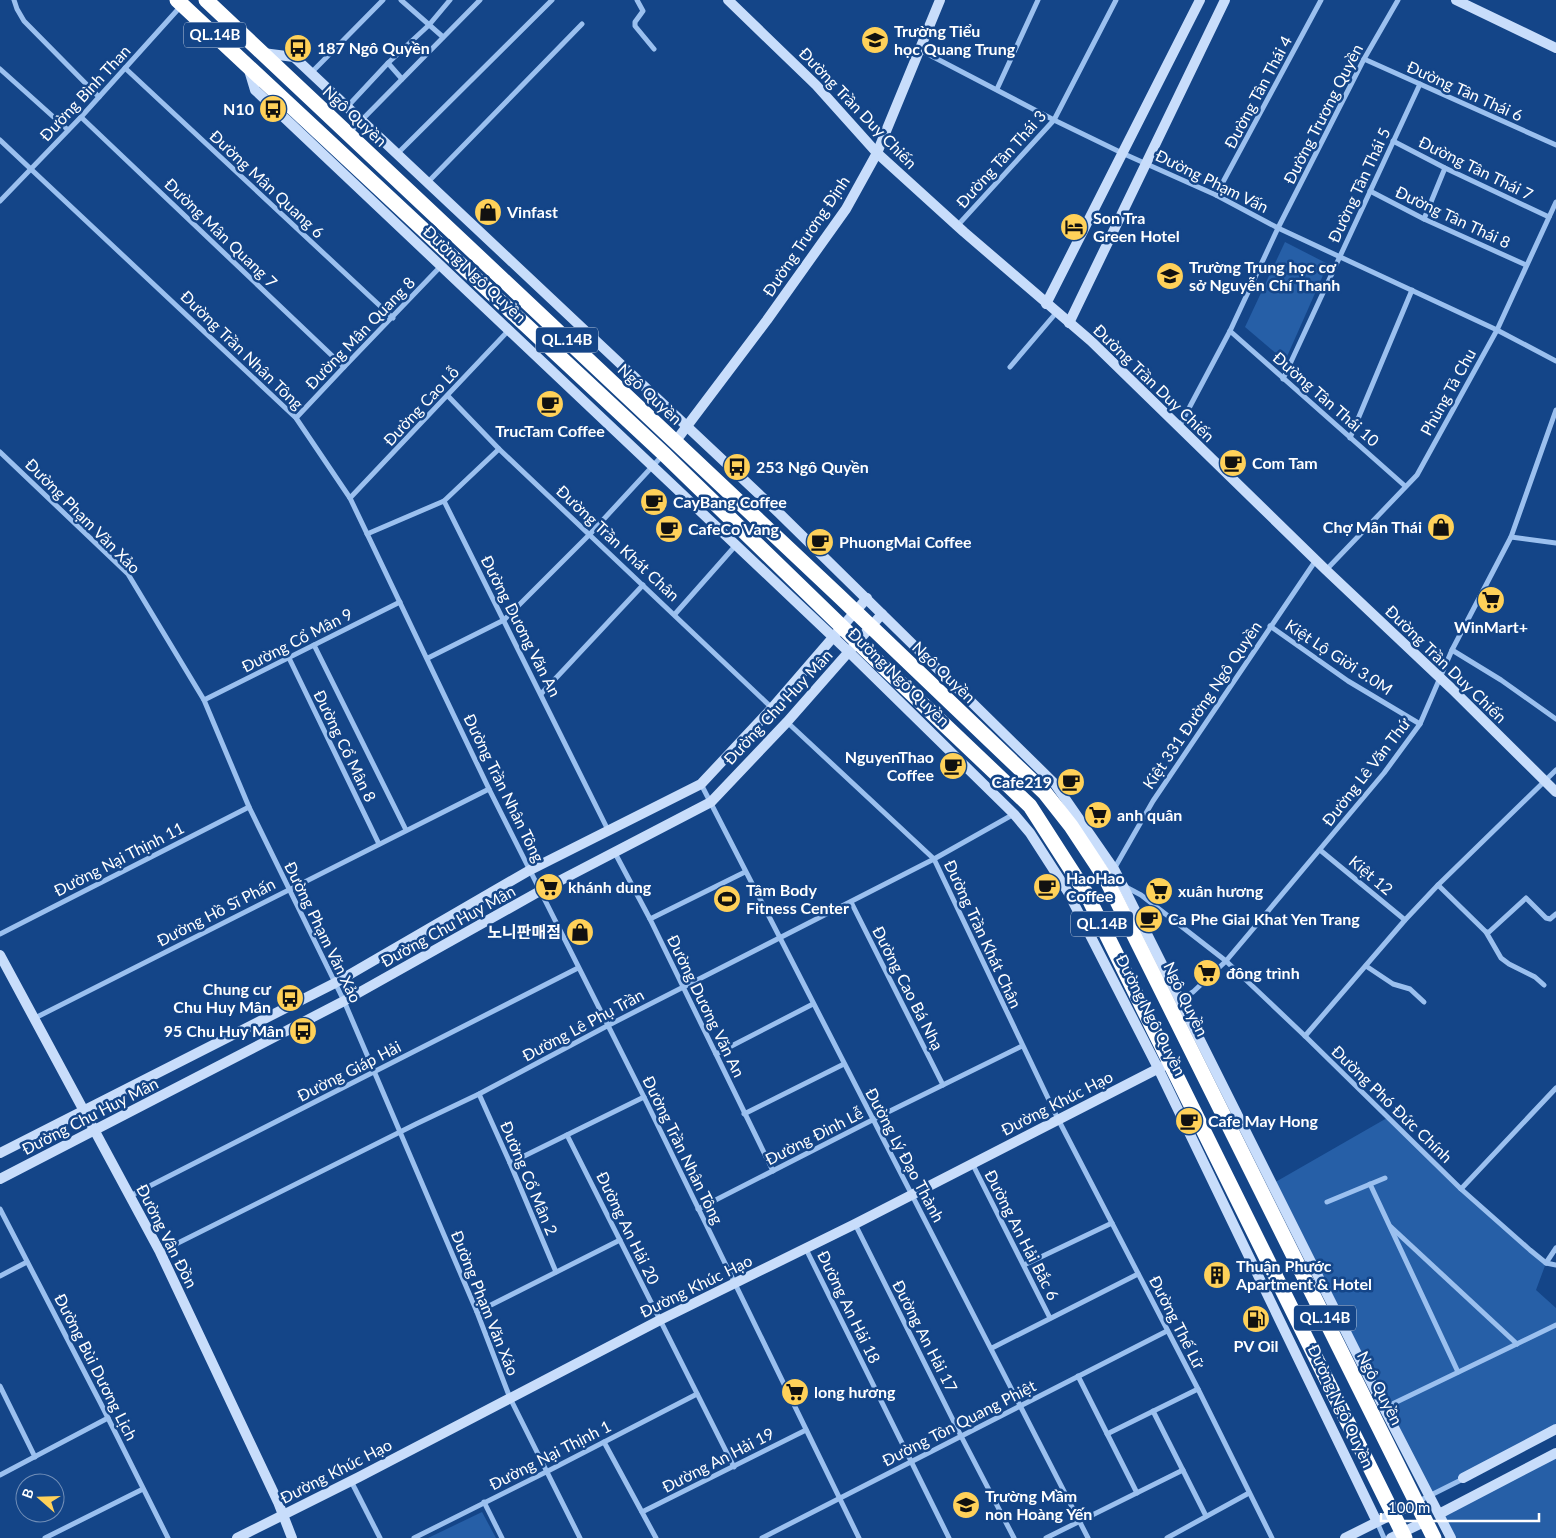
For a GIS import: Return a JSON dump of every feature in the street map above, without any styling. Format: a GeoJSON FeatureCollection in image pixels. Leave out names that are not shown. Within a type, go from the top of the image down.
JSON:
{"type":"FeatureCollection","features":[{"type":"Feature","properties":{"kind":"highway","name":"Ngô Quyền"},"geometry":{"type":"LineString","coordinates":[[206,0],[855,611],[1045,793],[1110,874],[1423,1499],[1432,1518],[1434,1538]]}},
{"type":"Feature","properties":{"kind":"highway","name":"Đường Ngô Quyền"},"geometry":{"type":"LineString","coordinates":[[182,2],[248,66]]}},
{"type":"Feature","properties":{"kind":"highway","name":"QL.14B"},"geometry":{"type":"LineString","coordinates":[[248,66],[664,454],[838,632],[1030,806],[1086,893],[1164,1065],[1392,1514],[1399,1536]]}},
{"type":"Feature","properties":{"kind":"street"},"geometry":{"type":"LineString","coordinates":[[14,0],[24,21],[99,97]]}},
{"type":"Feature","properties":{"kind":"street"},"geometry":{"type":"LineString","coordinates":[[311,73],[382,0]]}},
{"type":"Feature","properties":{"kind":"street"},"geometry":{"type":"LineString","coordinates":[[401,0],[442,38]]}},
{"type":"Feature","properties":{"kind":"street"},"geometry":{"type":"LineString","coordinates":[[347,107],[388,63],[429,25],[450,0]]}},
{"type":"Feature","properties":{"kind":"street"},"geometry":{"type":"LineString","coordinates":[[469,0],[474,6]]}},
{"type":"Feature","properties":{"kind":"street"},"geometry":{"type":"LineString","coordinates":[[348,133],[480,0]]}},
{"type":"Feature","properties":{"kind":"street"},"geometry":{"type":"LineString","coordinates":[[397,154],[552,0]]}},
{"type":"Feature","properties":{"kind":"street"},"geometry":{"type":"LineString","coordinates":[[637,0],[643,11],[635,22],[635,26],[654,49]]}},
{"type":"Feature","properties":{"kind":"street","name":"Đường Trần Duy Chiến"},"geometry":{"type":"LineString","coordinates":[[728,0],[816,85],[877,153],[1056,313],[1091,341],[1556,792]]}},
{"type":"Feature","properties":{"kind":"street","name":"Đường Trương Định"},"geometry":{"type":"LineString","coordinates":[[675,442],[767,320],[846,209],[877,153],[940,0]]}},
{"type":"Feature","properties":{"kind":"street"},"geometry":{"type":"LineString","coordinates":[[997,90],[1038,0]]}},
{"type":"Feature","properties":{"kind":"street","name":"Đường Tân Thái 3"},"geometry":{"type":"LineString","coordinates":[[957,226],[1054,120],[1116,0]]}},
{"type":"Feature","properties":{"kind":"street"},"geometry":{"type":"LineString","coordinates":[[1046,304],[1200,0]]}},
{"type":"Feature","properties":{"kind":"street"},"geometry":{"type":"LineString","coordinates":[[1069,324],[1225,0]]}},
{"type":"Feature","properties":{"kind":"street","name":"Đường Tân Thái 4"},"geometry":{"type":"LineString","coordinates":[[1216,195],[1321,0]]}},
{"type":"Feature","properties":{"kind":"street","name":"Đường Trương Quyền"},"geometry":{"type":"LineString","coordinates":[[1178,427],[1230,332],[1278,228],[1364,59],[1398,0]]}},
{"type":"Feature","properties":{"kind":"street"},"geometry":{"type":"LineString","coordinates":[[1456,0],[1556,48]]}},
{"type":"Feature","properties":{"kind":"street","name":"Đường Bình Than"},"geometry":{"type":"LineString","coordinates":[[0,200],[99,97],[182,2]]}},
{"type":"Feature","properties":{"kind":"street"},"geometry":{"type":"LineString","coordinates":[[428,182],[582,24]]}},
{"type":"Feature","properties":{"kind":"street","name":"Đường Phạm Vấn"},"geometry":{"type":"LineString","coordinates":[[919,49],[1054,120],[1216,195],[1278,228],[1497,330],[1556,361]]}},
{"type":"Feature","properties":{"kind":"street","name":"Đường Ngô Quyền"},"geometry":{"type":"LineString","coordinates":[[263,53],[294,57],[779,513],[1055,784],[1110,874],[1123,886],[1384,1408],[1423,1499]]}},
{"type":"Feature","properties":{"kind":"street","name":"Đường Tân Thái 6"},"geometry":{"type":"LineString","coordinates":[[1364,59],[1556,145]]}},
{"type":"Feature","properties":{"kind":"street"},"geometry":{"type":"LineString","coordinates":[[388,63],[402,79]]}},
{"type":"Feature","properties":{"kind":"street","name":"Đường Ngô Quyền"},"geometry":{"type":"LineString","coordinates":[[248,66],[256,90],[737,545],[838,632]]}},
{"type":"Feature","properties":{"kind":"street","name":"Đường Mân Quang 6"},"geometry":{"type":"LineString","coordinates":[[125,68],[393,318]]}},
{"type":"Feature","properties":{"kind":"street"},"geometry":{"type":"LineString","coordinates":[[0,69],[68,130]]}},
{"type":"Feature","properties":{"kind":"street","name":"Đường Tân Thái 5"},"geometry":{"type":"LineString","coordinates":[[1283,378],[1420,84]]}},
{"type":"Feature","properties":{"kind":"street","name":"Đường Mân Quang 7"},"geometry":{"type":"LineString","coordinates":[[80,117],[344,367]]}},
{"type":"Feature","properties":{"kind":"street","name":"Đường Trần Nhân Tông"},"geometry":{"type":"LineString","coordinates":[[0,140],[296,418],[350,498],[490,789],[644,1097],[859,1538]]}},
{"type":"Feature","properties":{"kind":"street","name":"Đường Tân Thái 7"},"geometry":{"type":"LineString","coordinates":[[1393,141],[1549,217]]}},
{"type":"Feature","properties":{"kind":"street"},"geometry":{"type":"LineString","coordinates":[[1424,219],[1445,168]]}},
{"type":"Feature","properties":{"kind":"street","name":"Đường Tân Thái 8"},"geometry":{"type":"LineString","coordinates":[[1370,191],[1424,219],[1526,265]]}},
{"type":"Feature","properties":{"kind":"street","name":"Phùng Tả Chu"},"geometry":{"type":"LineString","coordinates":[[1326,570],[1417,475],[1497,330],[1556,202]]}},
{"type":"Feature","properties":{"kind":"street","name":"Đường Mân Quang 8"},"geometry":{"type":"LineString","coordinates":[[296,418],[442,266]]}},
{"type":"Feature","properties":{"kind":"street"},"geometry":{"type":"LineString","coordinates":[[1350,438],[1412,290]]}},
{"type":"Feature","properties":{"kind":"street"},"geometry":{"type":"LineString","coordinates":[[1010,367],[1056,313]]}},
{"type":"Feature","properties":{"kind":"street","name":"Đường Cao Lỗ"},"geometry":{"type":"LineString","coordinates":[[350,498],[509,330]]}},
{"type":"Feature","properties":{"kind":"street","name":"Đường Tân Thái 10"},"geometry":{"type":"LineString","coordinates":[[1230,332],[1405,486]]}},
{"type":"Feature","properties":{"kind":"street","name":"Đường Trần Khát Chân"},"geometry":{"type":"LineString","coordinates":[[448,396],[499,448],[772,708]]}},
{"type":"Feature","properties":{"kind":"street","name":"Đường Lê Văn Thứ"},"geometry":{"type":"LineString","coordinates":[[1180,999],[1193,992],[1226,961],[1384,773],[1420,724],[1452,650],[1511,537],[1556,410]]}},
{"type":"Feature","properties":{"kind":"street"},"geometry":{"type":"LineString","coordinates":[[367,534],[444,501],[499,448]]}},
{"type":"Feature","properties":{"kind":"street","name":"Đường Phạm Văn Xảo"},"geometry":{"type":"LineString","coordinates":[[0,452],[128,574],[204,700],[249,807],[344,1001],[477,1312],[510,1398],[580,1538]]}},
{"type":"Feature","properties":{"kind":"street"},"geometry":{"type":"LineString","coordinates":[[428,658],[504,620],[590,534],[664,454]]}},
{"type":"Feature","properties":{"kind":"street","name":"Đường Dương Văn An"},"geometry":{"type":"LineString","coordinates":[[444,501],[608,830]]}},
{"type":"Feature","properties":{"kind":"street"},"geometry":{"type":"LineString","coordinates":[[1511,537],[1556,542]]}},
{"type":"Feature","properties":{"kind":"street"},"geometry":{"type":"LineString","coordinates":[[675,614],[737,545]]}},
{"type":"Feature","properties":{"kind":"street","name":"Kiệt 331 Đường Ngô Quyền"},"geometry":{"type":"LineString","coordinates":[[1110,874],[1153,800],[1316,560]]}},
{"type":"Feature","properties":{"kind":"street"},"geometry":{"type":"LineString","coordinates":[[541,694],[643,584]]}},
{"type":"Feature","properties":{"kind":"street","name":"Đường Chu Huy Mân"},"geometry":{"type":"LineString","coordinates":[[0,1153],[335,983],[530,870],[701,784],[772,708],[866,598]]}},
{"type":"Feature","properties":{"kind":"street","name":"Đường Cổ Mân 9"},"geometry":{"type":"LineString","coordinates":[[204,700],[400,602]]}},
{"type":"Feature","properties":{"kind":"street","name":"Đường Chu Huy Mân"},"geometry":{"type":"LineString","coordinates":[[0,1179],[344,1001],[540,891],[710,802],[787,722],[882,614]]}},
{"type":"Feature","properties":{"kind":"street","name":"Kiệt Lộ Giời 3.0M"},"geometry":{"type":"LineString","coordinates":[[1270,626],[1348,681],[1420,724]]}},
{"type":"Feature","properties":{"kind":"street","name":"Đường Cổ Mân 8"},"geometry":{"type":"LineString","coordinates":[[314,645],[406,830]]}},
{"type":"Feature","properties":{"kind":"street","name":"Đường Ngô Quyền"},"geometry":{"type":"LineString","coordinates":[[854,647],[1014,814],[1030,833],[1068,892],[1164,1065],[1384,1538]]}},
{"type":"Feature","properties":{"kind":"street"},"geometry":{"type":"LineString","coordinates":[[1452,650],[1501,680],[1556,719]]}},
{"type":"Feature","properties":{"kind":"street","name":"Đường Cổ Mân 8"},"geometry":{"type":"LineString","coordinates":[[288,658],[379,844]]}},
{"type":"Feature","properties":{"kind":"street","name":"Đường Trần Khát Chân"},"geometry":{"type":"LineString","coordinates":[[787,722],[934,859],[1058,1119]]}},
{"type":"Feature","properties":{"kind":"street"},"geometry":{"type":"LineString","coordinates":[[1305,1036],[1405,920],[1438,885],[1556,770]]}},
{"type":"Feature","properties":{"kind":"street","name":"Đường Lý Đạo Thành"},"geometry":{"type":"LineString","coordinates":[[701,784],[1088,1538]]}},
{"type":"Feature","properties":{"kind":"street","name":"Đường Hồ Sĩ Phấn"},"geometry":{"type":"LineString","coordinates":[[34,1018],[490,789]]}},
{"type":"Feature","properties":{"kind":"street","name":"Đường Nại Thịnh 11"},"geometry":{"type":"LineString","coordinates":[[0,934],[249,807]]}},
{"type":"Feature","properties":{"kind":"street","name":"Đường Lê Phụ Trần"},"geometry":{"type":"LineString","coordinates":[[160,1252],[479,1094],[934,859],[1014,814]]}},
{"type":"Feature","properties":{"kind":"street","name":"Kiệt 12"},"geometry":{"type":"LineString","coordinates":[[1320,850],[1405,920]]}},
{"type":"Feature","properties":{"kind":"street","name":"Đường Dương Văn An"},"geometry":{"type":"LineString","coordinates":[[614,853],[650,919],[772,1171]]}},
{"type":"Feature","properties":{"kind":"street"},"geometry":{"type":"LineString","coordinates":[[650,919],[745,872]]}},
{"type":"Feature","properties":{"kind":"street"},"geometry":{"type":"LineString","coordinates":[[1438,885],[1486,932],[1505,962],[1535,977],[1544,986]]}},
{"type":"Feature","properties":{"kind":"street","name":"Đường Phó Đức Chính"},"geometry":{"type":"LineString","coordinates":[[1123,886],[1141,895],[1226,961],[1461,1189],[1546,1263],[1556,1265]]}},
{"type":"Feature","properties":{"kind":"street"},"geometry":{"type":"LineString","coordinates":[[1486,932],[1489,932],[1526,898],[1546,918],[1550,919],[1556,914]]}},
{"type":"Feature","properties":{"kind":"street","name":"Đường Cao Bá Nhạ"},"geometry":{"type":"LineString","coordinates":[[851,902],[943,1085]]}},
{"type":"Feature","properties":{"kind":"street","name":"Đường Vân Đồn"},"geometry":{"type":"LineString","coordinates":[[0,955],[160,1252],[284,1515],[292,1538]]}},
{"type":"Feature","properties":{"kind":"street"},"geometry":{"type":"LineString","coordinates":[[1366,966],[1394,984],[1410,989],[1424,1002]]}},
{"type":"Feature","properties":{"kind":"street","name":"Đường Giáp Hải"},"geometry":{"type":"LineString","coordinates":[[130,1196],[578,968]]}},
{"type":"Feature","properties":{"kind":"street"},"geometry":{"type":"LineString","coordinates":[[716,1054],[813,1004]]}},
{"type":"Feature","properties":{"kind":"street","name":"Đường Đinh Lễ"},"geometry":{"type":"LineString","coordinates":[[698,1209],[1022,1046]]}},
{"type":"Feature","properties":{"kind":"street"},"geometry":{"type":"LineString","coordinates":[[744,1114],[844,1064]]}},
{"type":"Feature","properties":{"kind":"street","name":"Đường Khúc Hạo"},"geometry":{"type":"LineString","coordinates":[[236,1538],[351,1481],[660,1320],[806,1249],[1164,1065]]}},
{"type":"Feature","properties":{"kind":"street"},"geometry":{"type":"LineString","coordinates":[[1461,1189],[1556,1088]]}},
{"type":"Feature","properties":{"kind":"street","name":"Đường Cổ Mân 2"},"geometry":{"type":"LineString","coordinates":[[479,1094],[556,1272]]}},
{"type":"Feature","properties":{"kind":"street"},"geometry":{"type":"LineString","coordinates":[[510,1163],[644,1097]]}},
{"type":"Feature","properties":{"kind":"street","name":"Đường Thế Lữ"},"geometry":{"type":"LineString","coordinates":[[1058,1119],[1198,1389],[1272,1538]]}},
{"type":"Feature","properties":{"kind":"street","name":"Đường An Hải 20"},"geometry":{"type":"LineString","coordinates":[[568,1135],[734,1466]]}},
{"type":"Feature","properties":{"kind":"street","name":"Đường An Hải Bắc 6"},"geometry":{"type":"LineString","coordinates":[[972,1163],[1050,1318]]}},
{"type":"Feature","properties":{"kind":"street"},"geometry":{"type":"LineString","coordinates":[[1327,1202],[1385,1178]]}},
{"type":"Feature","properties":{"kind":"street"},"geometry":{"type":"LineString","coordinates":[[1370,1184],[1458,1372]]}},
{"type":"Feature","properties":{"kind":"street","name":"Đường Bùi Dương Lịch"},"geometry":{"type":"LineString","coordinates":[[0,1209],[168,1538]]}},
{"type":"Feature","properties":{"kind":"street"},"geometry":{"type":"LineString","coordinates":[[1024,1265],[1112,1223]]}},
{"type":"Feature","properties":{"kind":"street","name":"Đường An Hải 17"},"geometry":{"type":"LineString","coordinates":[[855,1224],[1014,1538]]}},
{"type":"Feature","properties":{"kind":"street"},"geometry":{"type":"LineString","coordinates":[[1389,1225],[1517,1344]]}},
{"type":"Feature","properties":{"kind":"street"},"geometry":{"type":"LineString","coordinates":[[477,1312],[620,1240]]}},
{"type":"Feature","properties":{"kind":"street"},"geometry":{"type":"LineString","coordinates":[[1546,1263],[1556,1248]]}},
{"type":"Feature","properties":{"kind":"street","name":"Đường An Hải 18"},"geometry":{"type":"LineString","coordinates":[[806,1249],[949,1538]]}},
{"type":"Feature","properties":{"kind":"street"},"geometry":{"type":"LineString","coordinates":[[0,1276],[27,1262]]}},
{"type":"Feature","properties":{"kind":"street"},"geometry":{"type":"LineString","coordinates":[[992,1348],[1138,1274]]}},
{"type":"Feature","properties":{"kind":"street"},"geometry":{"type":"LineString","coordinates":[[1384,1408],[1556,1325]]}},
{"type":"Feature","properties":{"kind":"street","name":"Đường Tôn Quang Phiệt"},"geometry":{"type":"LineString","coordinates":[[762,1538],[1167,1331]]}},
{"type":"Feature","properties":{"kind":"street"},"geometry":{"type":"LineString","coordinates":[[1078,1376],[1137,1493]]}},
{"type":"Feature","properties":{"kind":"street"},"geometry":{"type":"LineString","coordinates":[[0,1386],[35,1457]]}},
{"type":"Feature","properties":{"kind":"street"},"geometry":{"type":"LineString","coordinates":[[1107,1434],[1198,1389]]}},
{"type":"Feature","properties":{"kind":"street","name":"Đường Nại Thịnh 1"},"geometry":{"type":"LineString","coordinates":[[414,1538],[697,1394]]}},
{"type":"Feature","properties":{"kind":"street"},"geometry":{"type":"LineString","coordinates":[[1153,1411],[1206,1516]]}},
{"type":"Feature","properties":{"kind":"street"},"geometry":{"type":"LineString","coordinates":[[0,1475],[108,1418]]}},
{"type":"Feature","properties":{"kind":"street"},"geometry":{"type":"LineString","coordinates":[[1345,1538],[1556,1429]]}},
{"type":"Feature","properties":{"kind":"street","name":"Đường An Hải 19"},"geometry":{"type":"LineString","coordinates":[[642,1512],[806,1430]]}},
{"type":"Feature","properties":{"kind":"street"},"geometry":{"type":"LineString","coordinates":[[604,1442],[656,1538]]}},
{"type":"Feature","properties":{"kind":"street"},"geometry":{"type":"LineString","coordinates":[[1399,1536],[1556,1452]]}},
{"type":"Feature","properties":{"kind":"street"},"geometry":{"type":"LineString","coordinates":[[1046,1538],[1183,1470]]}},
{"type":"Feature","properties":{"kind":"street"},"geometry":{"type":"LineString","coordinates":[[351,1481],[380,1538]]}},
{"type":"Feature","properties":{"kind":"street"},"geometry":{"type":"LineString","coordinates":[[46,1538],[143,1489]]}},
{"type":"Feature","properties":{"kind":"street"},"geometry":{"type":"LineString","coordinates":[[1167,1538],[1249,1493]]}},
{"type":"Feature","properties":{"kind":"street"},"geometry":{"type":"LineString","coordinates":[[484,1502],[502,1538]]}},
{"type":"Feature","properties":{"kind":"street"},"geometry":{"type":"LineString","coordinates":[[1432,1518],[1451,1538]]}},
{"type":"Feature","properties":{"kind":"shaded area"},"geometry":{"type":"Polygon","coordinates":[[[1285,242],[1328,264],[1285,361],[1245,327],[1285,242]]]}},
{"type":"Feature","properties":{"kind":"shaded area"},"geometry":{"type":"Polygon","coordinates":[[[1387,1118],[1546,1263],[1536,1290],[1556,1308],[1556,1429],[1429,1496],[1272,1184],[1387,1118]]]}},
{"type":"Feature","properties":{"kind":"shaded area"},"geometry":{"type":"Polygon","coordinates":[[[1556,1453],[1556,1538],[1451,1538],[1439,1514],[1556,1453]]]}},
{"type":"Feature","properties":{"kind":"shaded area"},"geometry":{"type":"Polygon","coordinates":[[[482,1512],[496,1538],[428,1538],[482,1512]]]}},
{"type":"Feature","properties":{"kind":"place","name":"Trường Tiểu học Quang Trung"},"geometry":{"type":"Point","coordinates":[875,40]}},
{"type":"Feature","properties":{"kind":"place","name":"187 Ngô Quyền"},"geometry":{"type":"Point","coordinates":[298,48]}},
{"type":"Feature","properties":{"kind":"place","name":"N10"},"geometry":{"type":"Point","coordinates":[273,109]}},
{"type":"Feature","properties":{"kind":"place","name":"Vinfast"},"geometry":{"type":"Point","coordinates":[488,212]}},
{"type":"Feature","properties":{"kind":"place","name":"Son Tra Green Hotel"},"geometry":{"type":"Point","coordinates":[1074,227]}},
{"type":"Feature","properties":{"kind":"place","name":"Trường Trung học cơ sở Nguyễn Chí Thanh"},"geometry":{"type":"Point","coordinates":[1170,276]}},
{"type":"Feature","properties":{"kind":"place","name":"TrucTam Coffee"},"geometry":{"type":"Point","coordinates":[550,404]}},
{"type":"Feature","properties":{"kind":"place","name":"Com Tam"},"geometry":{"type":"Point","coordinates":[1233,463]}},
{"type":"Feature","properties":{"kind":"place","name":"253 Ngô Quyền"},"geometry":{"type":"Point","coordinates":[737,467]}},
{"type":"Feature","properties":{"kind":"place","name":"CayBang Coffee"},"geometry":{"type":"Point","coordinates":[654,502]}},
{"type":"Feature","properties":{"kind":"place","name":"Chợ Mân Thái"},"geometry":{"type":"Point","coordinates":[1441,527]}},
{"type":"Feature","properties":{"kind":"place","name":"CafeCo Vang"},"geometry":{"type":"Point","coordinates":[669,529]}},
{"type":"Feature","properties":{"kind":"place","name":"PhuongMai Coffee"},"geometry":{"type":"Point","coordinates":[820,542]}},
{"type":"Feature","properties":{"kind":"place","name":"WinMart+"},"geometry":{"type":"Point","coordinates":[1491,600]}},
{"type":"Feature","properties":{"kind":"place","name":"NguyenThao Coffee"},"geometry":{"type":"Point","coordinates":[953,766]}},
{"type":"Feature","properties":{"kind":"place","name":"Cafe219"},"geometry":{"type":"Point","coordinates":[1071,782]}},
{"type":"Feature","properties":{"kind":"place","name":"anh quân"},"geometry":{"type":"Point","coordinates":[1098,815]}},
{"type":"Feature","properties":{"kind":"place","name":"khánh dung"},"geometry":{"type":"Point","coordinates":[549,887]}},
{"type":"Feature","properties":{"kind":"place","name":"HaoHao Coffee"},"geometry":{"type":"Point","coordinates":[1047,887]}},
{"type":"Feature","properties":{"kind":"place","name":"xuân hương"},"geometry":{"type":"Point","coordinates":[1159,891]}},
{"type":"Feature","properties":{"kind":"place","name":"Tâm Body Fitness Center"},"geometry":{"type":"Point","coordinates":[727,899]}},
{"type":"Feature","properties":{"kind":"place","name":"Ca Phe Giai Khat Yen Trang"},"geometry":{"type":"Point","coordinates":[1149,919]}},
{"type":"Feature","properties":{"kind":"place","name":"노니판매점"},"geometry":{"type":"Point","coordinates":[580,932]}},
{"type":"Feature","properties":{"kind":"place","name":"đông trình"},"geometry":{"type":"Point","coordinates":[1207,973]}},
{"type":"Feature","properties":{"kind":"place","name":"Chung cư Chu Huy Mân"},"geometry":{"type":"Point","coordinates":[290,998]}},
{"type":"Feature","properties":{"kind":"place","name":"95 Chu Huy Mân"},"geometry":{"type":"Point","coordinates":[303,1031]}},
{"type":"Feature","properties":{"kind":"place","name":"Cafe May Hong"},"geometry":{"type":"Point","coordinates":[1189,1121]}},
{"type":"Feature","properties":{"kind":"place","name":"Thuận Phước Apartment & Hotel"},"geometry":{"type":"Point","coordinates":[1217,1275]}},
{"type":"Feature","properties":{"kind":"place","name":"PV Oil"},"geometry":{"type":"Point","coordinates":[1256,1319]}},
{"type":"Feature","properties":{"kind":"place","name":"long hương"},"geometry":{"type":"Point","coordinates":[795,1392]}},
{"type":"Feature","properties":{"kind":"place","name":"Trường Mầm non Hoàng Yến"},"geometry":{"type":"Point","coordinates":[966,1505]}}]}
